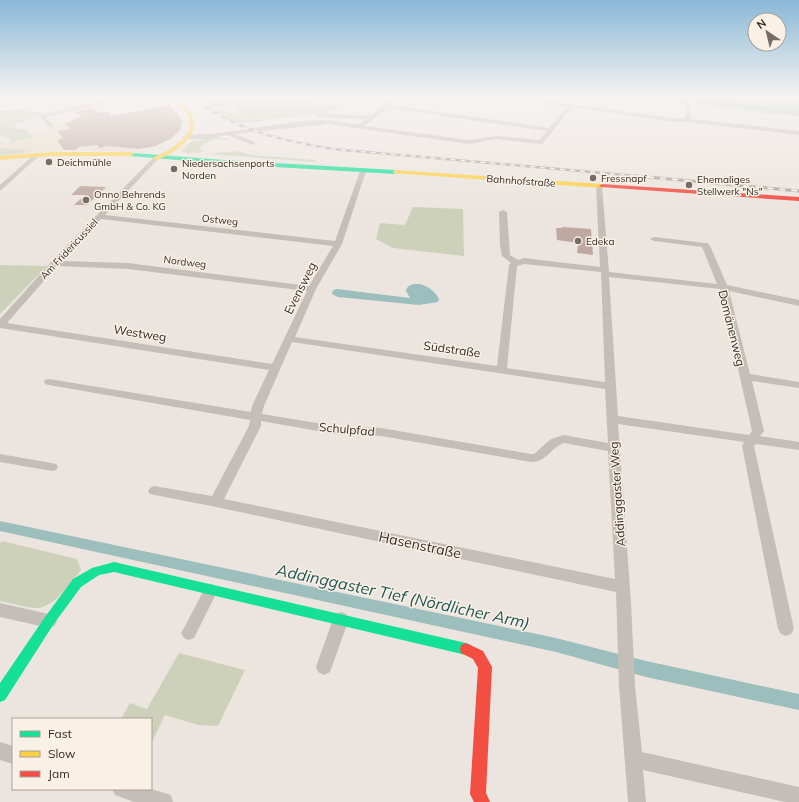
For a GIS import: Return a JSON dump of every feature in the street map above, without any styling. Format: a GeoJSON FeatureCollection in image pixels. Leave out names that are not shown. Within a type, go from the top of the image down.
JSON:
{"type":"FeatureCollection","features":[{"type":"Feature","properties":{"kind":"main road"},"geometry":{"type":"LineString","coordinates":[[160,156],[181,143],[187,134]]}},
{"type":"Feature","properties":{"kind":"main road","name":"Bahnhofstraße"},"geometry":{"type":"LineString","coordinates":[[0,158],[38,154],[121,154],[226,159],[244,162],[799,199]]}},
{"type":"Feature","properties":{"kind":"main road"},"geometry":{"type":"LineString","coordinates":[[0,696],[49,621],[77,583],[96,571],[114,567],[462,647],[478,655],[485,668],[478,794],[482,802]]}},
{"type":"Feature","properties":{"kind":"street"},"geometry":{"type":"LineString","coordinates":[[185,137],[223,134]]}},
{"type":"Feature","properties":{"kind":"street"},"geometry":{"type":"LineString","coordinates":[[227,134],[253,143]]}},
{"type":"Feature","properties":{"kind":"street"},"geometry":{"type":"LineString","coordinates":[[415,134],[469,142],[482,138],[502,137],[542,142],[547,134]]}},
{"type":"Feature","properties":{"kind":"street"},"geometry":{"type":"LineString","coordinates":[[0,189],[38,154]]}},
{"type":"Feature","properties":{"kind":"street","name":"Am Fridericussiel"},"geometry":{"type":"LineString","coordinates":[[0,325],[55,263],[160,156]]}},
{"type":"Feature","properties":{"kind":"street","name":"Evensweg"},"geometry":{"type":"LineString","coordinates":[[257,417],[258,406],[275,368],[312,289],[338,244],[363,170]]}},
{"type":"Feature","properties":{"kind":"street","name":"Addinggaster Weg"},"geometry":{"type":"LineString","coordinates":[[599,186],[623,587],[627,686],[637,802]]}},
{"type":"Feature","properties":{"kind":"street"},"geometry":{"type":"LineString","coordinates":[[503,212],[504,246],[506,256],[517,262]]}},
{"type":"Feature","properties":{"kind":"street","name":"Ostweg"},"geometry":{"type":"LineString","coordinates":[[99,217],[338,244]]}},
{"type":"Feature","properties":{"kind":"street","name":"Domänenweg"},"geometry":{"type":"LineString","coordinates":[[654,239],[705,245],[726,294],[758,431],[748,446],[786,629]]}},
{"type":"Feature","properties":{"kind":"street"},"geometry":{"type":"LineString","coordinates":[[502,370],[513,265],[517,262],[524,261],[722,287],[799,303]]}},
{"type":"Feature","properties":{"kind":"street","name":"Nordweg"},"geometry":{"type":"LineString","coordinates":[[55,263],[128,266],[312,289]]}},
{"type":"Feature","properties":{"kind":"street","name":"Westweg"},"geometry":{"type":"LineString","coordinates":[[0,325],[275,368]]}},
{"type":"Feature","properties":{"kind":"street","name":"Südstraße"},"geometry":{"type":"LineString","coordinates":[[289,339],[611,386]]}},
{"type":"Feature","properties":{"kind":"street"},"geometry":{"type":"LineString","coordinates":[[745,377],[799,385]]}},
{"type":"Feature","properties":{"kind":"street","name":"Schulpfad"},"geometry":{"type":"LineString","coordinates":[[49,382],[347,432],[380,432],[531,458],[537,458],[555,442],[564,439],[614,448]]}},
{"type":"Feature","properties":{"kind":"street"},"geometry":{"type":"LineString","coordinates":[[216,502],[255,426],[257,417]]}},
{"type":"Feature","properties":{"kind":"street"},"geometry":{"type":"LineString","coordinates":[[612,419],[799,446]]}},
{"type":"Feature","properties":{"kind":"street"},"geometry":{"type":"LineString","coordinates":[[0,458],[52,467]]}},
{"type":"Feature","properties":{"kind":"street","name":"Hasenstraße"},"geometry":{"type":"LineString","coordinates":[[154,491],[216,502],[623,587]]}},
{"type":"Feature","properties":{"kind":"street"},"geometry":{"type":"LineString","coordinates":[[189,633],[211,590]]}},
{"type":"Feature","properties":{"kind":"street"},"geometry":{"type":"LineString","coordinates":[[0,610],[49,621]]}},
{"type":"Feature","properties":{"kind":"street"},"geometry":{"type":"LineString","coordinates":[[324,667],[341,619]]}},
{"type":"Feature","properties":{"kind":"street"},"geometry":{"type":"LineString","coordinates":[[0,752],[12,756]]}},
{"type":"Feature","properties":{"kind":"street"},"geometry":{"type":"LineString","coordinates":[[633,759],[799,796]]}},
{"type":"Feature","properties":{"kind":"street"},"geometry":{"type":"LineString","coordinates":[[125,790],[164,802]]}},
{"type":"Feature","properties":{"kind":"green space"},"geometry":{"type":"Polygon","coordinates":[[[0,134],[31,134],[34,137],[12,142],[7,141],[11,140],[10,139],[0,136],[0,134]]]}},
{"type":"Feature","properties":{"kind":"green space"},"geometry":{"type":"Polygon","coordinates":[[[220,137],[233,140],[212,140],[199,149],[204,151],[199,153],[181,151],[192,141],[220,137]]]}},
{"type":"Feature","properties":{"kind":"green space"},"geometry":{"type":"Polygon","coordinates":[[[0,148],[26,150],[25,153],[0,156],[0,148]]]}},
{"type":"Feature","properties":{"kind":"green space"},"geometry":{"type":"Polygon","coordinates":[[[238,151],[251,155],[316,160],[315,162],[208,154],[238,151]]]}},
{"type":"Feature","properties":{"kind":"green space"},"geometry":{"type":"Polygon","coordinates":[[[413,207],[463,209],[464,256],[393,248],[376,239],[380,223],[405,225],[413,207]]]}},
{"type":"Feature","properties":{"kind":"green space"},"geometry":{"type":"Polygon","coordinates":[[[0,265],[47,266],[0,314],[0,265]]]}},
{"type":"Feature","properties":{"kind":"green space"},"geometry":{"type":"Polygon","coordinates":[[[2,541],[77,559],[81,570],[62,594],[50,604],[43,607],[28,607],[0,601],[0,543],[2,541]]]}},
{"type":"Feature","properties":{"kind":"green space"},"geometry":{"type":"Polygon","coordinates":[[[179,653],[245,670],[218,726],[198,725],[165,715],[152,742],[152,718],[122,718],[130,703],[147,709],[179,653]]]}},
{"type":"Feature","properties":{"kind":"shaded area"},"geometry":{"type":"Polygon","coordinates":[[[32,134],[60,134],[63,138],[57,140],[62,142],[66,147],[97,145],[100,148],[107,146],[139,149],[137,152],[64,150],[25,153],[24,149],[0,148],[0,142],[9,143],[34,138],[32,134]]]}},
{"type":"Feature","properties":{"kind":"water"},"geometry":{"type":"Polygon","coordinates":[[[417,284],[424,285],[433,291],[439,299],[438,302],[419,305],[338,297],[332,294],[333,290],[337,289],[410,298],[406,291],[407,287],[417,284]]]}},
{"type":"Feature","properties":{"kind":"building"},"geometry":{"type":"Polygon","coordinates":[[[60,134],[176,134],[172,138],[156,146],[139,149],[107,146],[100,148],[97,145],[78,147],[75,150],[64,150],[57,140],[63,138],[60,134]]]}},
{"type":"Feature","properties":{"kind":"building","name":"Onno Behrends GmbH & Co. KG"},"geometry":{"type":"Polygon","coordinates":[[[80,186],[106,187],[87,205],[74,205],[85,195],[71,195],[80,186]]]}},
{"type":"Feature","properties":{"kind":"building","name":"Edeka"},"geometry":{"type":"Polygon","coordinates":[[[556,228],[591,229],[593,255],[577,253],[578,243],[557,240],[556,228]]]}},
{"type":"Feature","properties":{"kind":"waterway","name":"Addinggaster Tief (Nördlicher Arm)"},"geometry":{"type":"LineString","coordinates":[[0,526],[556,645],[646,669],[799,702]]}},
{"type":"Feature","properties":{"kind":"railway"},"geometry":{"type":"LineString","coordinates":[[266,134],[276,138],[333,149],[643,177]]}},
{"type":"Feature","properties":{"kind":"railway"},"geometry":{"type":"LineString","coordinates":[[636,176],[643,177]]}},
{"type":"Feature","properties":{"kind":"railway"},"geometry":{"type":"LineString","coordinates":[[643,177],[647,177]]}},
{"type":"Feature","properties":{"kind":"railway"},"geometry":{"type":"LineString","coordinates":[[643,177],[799,191]]}},
{"type":"Feature","properties":{"kind":"traffic: fast"},"geometry":{"type":"LineString","coordinates":[[121,154],[224,162],[395,172]]}},
{"type":"Feature","properties":{"kind":"traffic: fast"},"geometry":{"type":"LineString","coordinates":[[0,695],[49,621],[77,583],[96,571],[114,567],[466,649]]}},
{"type":"Feature","properties":{"kind":"traffic: slow"},"geometry":{"type":"LineString","coordinates":[[156,158],[176,148],[189,134]]}},
{"type":"Feature","properties":{"kind":"traffic: slow"},"geometry":{"type":"LineString","coordinates":[[0,158],[51,154],[131,154]]}},
{"type":"Feature","properties":{"kind":"traffic: slow"},"geometry":{"type":"LineString","coordinates":[[395,172],[602,186]]}},
{"type":"Feature","properties":{"kind":"traffic: jam"},"geometry":{"type":"LineString","coordinates":[[602,186],[799,199]]}},
{"type":"Feature","properties":{"kind":"traffic: jam"},"geometry":{"type":"LineString","coordinates":[[466,649],[478,655],[485,667],[478,794],[482,802]]}},
{"type":"Feature","properties":{"kind":"place","name":"Deichmühle"},"geometry":{"type":"Point","coordinates":[49,162]}},
{"type":"Feature","properties":{"kind":"place","name":"Niedersachsenports Norden"},"geometry":{"type":"Point","coordinates":[174,169]}},
{"type":"Feature","properties":{"kind":"place","name":"Fressnapf"},"geometry":{"type":"Point","coordinates":[593,178]}},
{"type":"Feature","properties":{"kind":"place","name":"Ehemaliges Stellwerk \"Ns\""},"geometry":{"type":"Point","coordinates":[689,185]}},
{"type":"Feature","properties":{"kind":"place","name":"Onno Behrends GmbH & Co. KG"},"geometry":{"type":"Point","coordinates":[86,200]}},
{"type":"Feature","properties":{"kind":"place","name":"Edeka"},"geometry":{"type":"Point","coordinates":[578,241]}}]}
